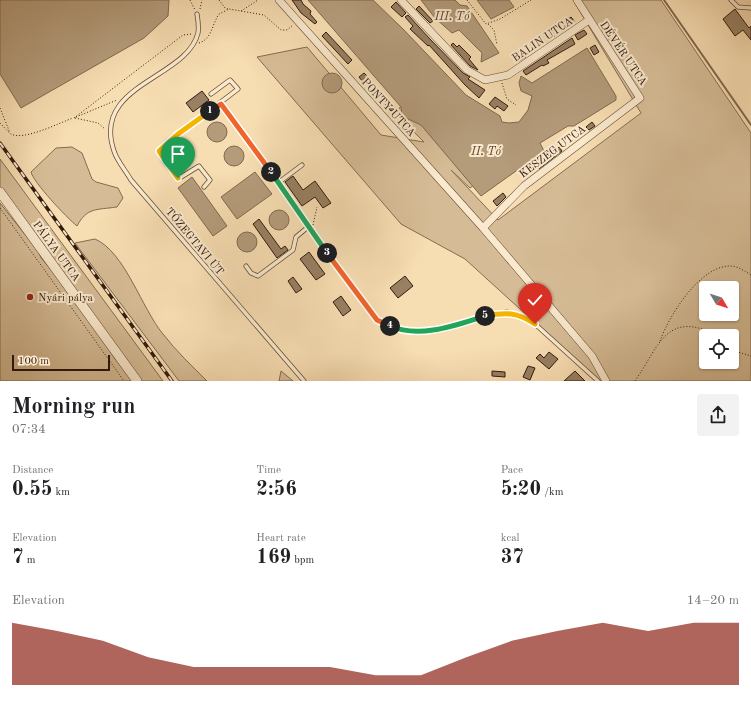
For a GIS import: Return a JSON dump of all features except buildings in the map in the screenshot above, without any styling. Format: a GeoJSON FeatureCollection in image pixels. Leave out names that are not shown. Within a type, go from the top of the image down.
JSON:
{"type":"FeatureCollection","features":[{"type":"Feature","properties":{"kind":"street","name":"PONTY UTCA"},"geometry":{"type":"LineString","coordinates":[[279,0],[483,228],[592,356],[606,381]]}},
{"type":"Feature","properties":{"kind":"street"},"geometry":{"type":"LineString","coordinates":[[401,0],[468,70],[484,80],[504,76]]}},
{"type":"Feature","properties":{"kind":"street","name":"DÉVÉR UTCA"},"geometry":{"type":"LineString","coordinates":[[577,0],[640,98]]}},
{"type":"Feature","properties":{"kind":"street","name":"BALIN UTCA"},"geometry":{"type":"LineString","coordinates":[[504,76],[589,20]]}},
{"type":"Feature","properties":{"kind":"street","name":"KESZEG UTCA"},"geometry":{"type":"LineString","coordinates":[[483,228],[524,186],[640,98]]}},
{"type":"Feature","properties":{"kind":"street","name":"PÁLYA UTCA"},"geometry":{"type":"LineString","coordinates":[[0,192],[137,381]]}},
{"type":"Feature","properties":{"kind":"lane"},"geometry":{"type":"LineString","coordinates":[[731,0],[738,7],[751,8]]}},
{"type":"Feature","properties":{"kind":"lane","name":"TŐZEGTAVI ÚT"},"geometry":{"type":"LineString","coordinates":[[197,14],[198,34],[193,44],[182,56],[131,93],[117,109],[110,125],[114,153],[131,180],[304,381]]}},
{"type":"Feature","properties":{"kind":"lane"},"geometry":{"type":"LineString","coordinates":[[204,187],[210,180],[199,166],[178,178],[159,151],[178,134],[221,104],[238,89],[230,80],[211,94]]}},
{"type":"Feature","properties":{"kind":"lane"},"geometry":{"type":"LineString","coordinates":[[221,104],[308,227],[377,320],[401,330],[422,331],[449,327],[486,316],[507,312],[535,324],[598,381]]}},
{"type":"Feature","properties":{"kind":"lane"},"geometry":{"type":"LineString","coordinates":[[278,183],[302,165]]}},
{"type":"Feature","properties":{"kind":"lane"},"geometry":{"type":"LineString","coordinates":[[246,266],[251,273],[258,276],[293,250],[296,238],[308,227]]}},
{"type":"Feature","properties":{"kind":"path"},"geometry":{"type":"LineString","coordinates":[[190,0],[197,14]]}},
{"type":"Feature","properties":{"kind":"path"},"geometry":{"type":"LineString","coordinates":[[197,14],[202,6],[202,0]]}},
{"type":"Feature","properties":{"kind":"path"},"geometry":{"type":"LineString","coordinates":[[219,0],[225,8],[240,12],[264,15],[281,30],[287,30],[298,22]]}},
{"type":"Feature","properties":{"kind":"path"},"geometry":{"type":"LineString","coordinates":[[240,12],[258,0]]}},
{"type":"Feature","properties":{"kind":"path"},"geometry":{"type":"LineString","coordinates":[[467,0],[486,24],[488,23],[494,30],[497,45]]}},
{"type":"Feature","properties":{"kind":"path"},"geometry":{"type":"LineString","coordinates":[[488,23],[500,19],[530,0]]}},
{"type":"Feature","properties":{"kind":"path"},"geometry":{"type":"LineString","coordinates":[[193,44],[207,40],[219,14],[229,9]]}},
{"type":"Feature","properties":{"kind":"path"},"geometry":{"type":"LineString","coordinates":[[74,118],[183,35],[198,34]]}},
{"type":"Feature","properties":{"kind":"path"},"geometry":{"type":"LineString","coordinates":[[504,76],[507,99],[516,105]]}},
{"type":"Feature","properties":{"kind":"path"},"geometry":{"type":"LineString","coordinates":[[0,123],[10,133],[16,135],[27,135],[82,116],[117,100]]}},
{"type":"Feature","properties":{"kind":"path"},"geometry":{"type":"LineString","coordinates":[[0,108],[10,133]]}},
{"type":"Feature","properties":{"kind":"path"},"geometry":{"type":"LineString","coordinates":[[74,118],[98,123],[103,127],[111,140]]}},
{"type":"Feature","properties":{"kind":"path"},"geometry":{"type":"LineString","coordinates":[[312,231],[317,207]]}},
{"type":"Feature","properties":{"kind":"path"},"geometry":{"type":"LineString","coordinates":[[0,208],[124,381]]}},
{"type":"Feature","properties":{"kind":"path"},"geometry":{"type":"LineString","coordinates":[[660,341],[666,324],[684,297],[704,276],[714,269],[732,266],[751,275]]}},
{"type":"Feature","properties":{"kind":"path"},"geometry":{"type":"LineString","coordinates":[[635,381],[660,341],[669,331],[676,328],[689,326],[704,329]]}},
{"type":"Feature","properties":{"kind":"path"},"geometry":{"type":"LineString","coordinates":[[739,352],[751,356]]}},
{"type":"Feature","properties":{"kind":"shaded area"},"geometry":{"type":"Polygon","coordinates":[[[573,0],[661,0],[751,133],[751,381],[599,381],[465,259],[401,224],[257,57],[307,47],[381,135],[424,142],[399,117],[398,110],[415,86],[525,145],[470,188],[451,170],[498,220],[641,113],[573,0]]]}},
{"type":"Feature","properties":{"kind":"shaded area"},"geometry":{"type":"Polygon","coordinates":[[[72,147],[82,153],[92,179],[96,182],[118,188],[123,198],[117,207],[98,209],[89,212],[77,226],[66,216],[38,184],[31,172],[56,148],[72,147]]]}},
{"type":"Feature","properties":{"kind":"shaded area"},"geometry":{"type":"Polygon","coordinates":[[[0,159],[163,381],[142,381],[55,264],[51,256],[40,246],[0,192],[0,159]]]}},
{"type":"Feature","properties":{"kind":"shaded area","name":"Nyári pálya"},"geometry":{"type":"Polygon","coordinates":[[[0,203],[38,251],[41,258],[59,279],[63,287],[81,305],[115,359],[126,370],[126,374],[133,381],[0,381],[0,203]]]}},
{"type":"Feature","properties":{"kind":"shaded area"},"geometry":{"type":"Polygon","coordinates":[[[95,239],[106,246],[124,268],[155,323],[163,334],[207,381],[179,381],[75,243],[95,239]]]}},
{"type":"Feature","properties":{"kind":"shaded area"},"geometry":{"type":"Polygon","coordinates":[[[281,371],[293,381],[279,381],[281,371]]]}},
{"type":"Feature","properties":{"kind":"water"},"geometry":{"type":"Polygon","coordinates":[[[0,0],[169,0],[168,16],[144,38],[21,108],[0,74],[0,0]]]}},
{"type":"Feature","properties":{"kind":"water","name":"II. Tó"},"geometry":{"type":"Polygon","coordinates":[[[308,0],[373,0],[466,95],[500,116],[502,122],[519,122],[528,110],[532,96],[521,91],[519,83],[521,76],[532,83],[587,48],[616,96],[616,100],[574,126],[568,126],[540,143],[544,151],[481,196],[421,125],[402,116],[401,107],[308,0]]]}},
{"type":"Feature","properties":{"kind":"water","name":"III. Tó"},"geometry":{"type":"Polygon","coordinates":[[[421,0],[455,0],[460,5],[467,6],[499,53],[481,62],[482,53],[459,30],[452,33],[435,18],[421,0]]]}},
{"type":"Feature","properties":{"kind":"water","name":"III. Tó"},"geometry":{"type":"Polygon","coordinates":[[[477,0],[509,0],[514,7],[491,19],[477,0]]]}},
{"type":"Feature","properties":{"kind":"water"},"geometry":{"type":"Polygon","coordinates":[[[328,73],[336,73],[342,79],[342,87],[336,93],[328,93],[322,87],[322,79],[328,73]]]}},
{"type":"Feature","properties":{"kind":"water"},"geometry":{"type":"Polygon","coordinates":[[[213,122],[221,122],[227,128],[227,136],[221,142],[213,142],[207,136],[207,128],[213,122]]]}},
{"type":"Feature","properties":{"kind":"water"},"geometry":{"type":"Polygon","coordinates":[[[176,146],[184,146],[190,152],[190,160],[184,166],[176,166],[170,160],[170,152],[176,146]]]}},
{"type":"Feature","properties":{"kind":"water"},"geometry":{"type":"Polygon","coordinates":[[[230,146],[238,146],[244,152],[244,160],[238,166],[230,166],[224,160],[224,152],[230,146]]]}},
{"type":"Feature","properties":{"kind":"water"},"geometry":{"type":"Polygon","coordinates":[[[255,172],[272,194],[237,219],[221,197],[255,172]]]}},
{"type":"Feature","properties":{"kind":"water"},"geometry":{"type":"Polygon","coordinates":[[[192,177],[227,226],[213,236],[178,188],[192,177]]]}},
{"type":"Feature","properties":{"kind":"water"},"geometry":{"type":"Polygon","coordinates":[[[275,210],[283,210],[289,216],[289,224],[283,230],[275,230],[269,224],[269,216],[275,210]]]}},
{"type":"Feature","properties":{"kind":"water"},"geometry":{"type":"Polygon","coordinates":[[[243,232],[251,232],[257,238],[257,246],[251,252],[243,252],[237,246],[237,238],[243,232]]]}},
{"type":"Feature","properties":{"kind":"waterway"},"geometry":{"type":"LineString","coordinates":[[664,0],[751,125]]}},
{"type":"Feature","properties":{"kind":"railway"},"geometry":{"type":"LineString","coordinates":[[0,143],[172,381]]}},
{"type":"Feature","properties":{"kind":"place","name":"Nyári pálya"},"geometry":{"type":"Point","coordinates":[30,297]}},
{"type":"Feature","properties":{"kind":"route"},"geometry":{"type":"LineString","coordinates":[[178,178],[159,151],[178,134],[221,104],[308,227],[377,320],[401,330],[422,331],[449,327],[486,316],[507,312],[525,317],[535,324]]}}]}
